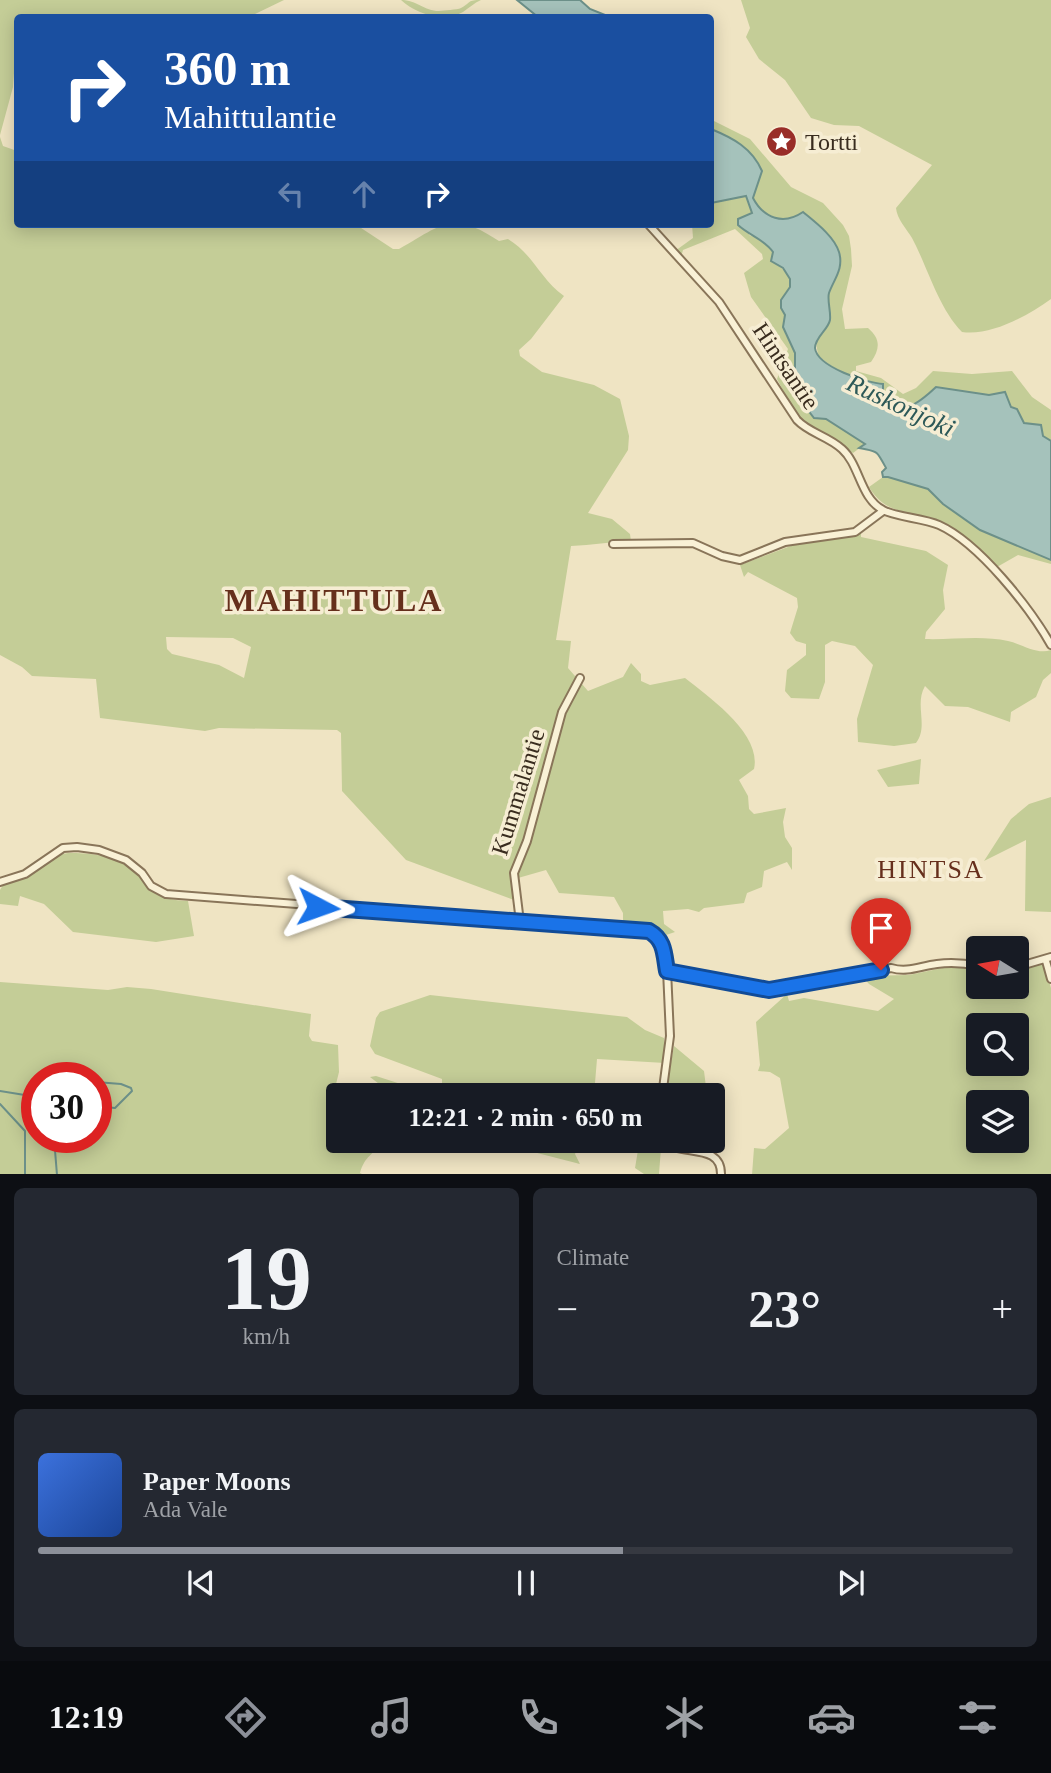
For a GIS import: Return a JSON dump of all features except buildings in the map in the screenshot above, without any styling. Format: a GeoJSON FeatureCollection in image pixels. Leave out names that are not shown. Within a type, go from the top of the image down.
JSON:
{"type":"FeatureCollection","features":[{"type":"Feature","properties":{"kind":"street","name":"Hintsantie"},"geometry":{"type":"LineString","coordinates":[[652,228],[719,302],[797,420],[842,449],[868,496],[883,511]]}},
{"type":"Feature","properties":{"kind":"street"},"geometry":{"type":"LineString","coordinates":[[613,544],[693,543],[740,560],[785,542],[855,532],[883,511],[933,522],[965,543],[994,568],[1051,645]]}},
{"type":"Feature","properties":{"kind":"street","name":"Kummalantie"},"geometry":{"type":"LineString","coordinates":[[520,922],[514,873],[527,841],[562,712],[580,678]]}},
{"type":"Feature","properties":{"kind":"street"},"geometry":{"type":"LineString","coordinates":[[0,882],[25,874],[63,848],[77,848],[99,850],[126,860],[142,873],[151,886],[166,894],[649,931],[663,944],[667,971],[670,1043],[664,1083]]}},
{"type":"Feature","properties":{"kind":"street"},"geometry":{"type":"LineString","coordinates":[[1029,964],[1048,959],[1051,979]]}},
{"type":"Feature","properties":{"kind":"street"},"geometry":{"type":"LineString","coordinates":[[667,971],[769,990],[891,968],[914,970],[952,962],[966,964]]}},
{"type":"Feature","properties":{"kind":"street"},"geometry":{"type":"LineString","coordinates":[[698,1153],[713,1156],[718,1161],[721,1174]]}},
{"type":"Feature","properties":{"kind":"green space"},"geometry":{"type":"Polygon","coordinates":[[[0,0],[284,0],[255,14],[14,14],[13,87],[0,135],[0,0]]]}},
{"type":"Feature","properties":{"kind":"green space"},"geometry":{"type":"Polygon","coordinates":[[[401,0],[439,11],[459,9],[471,1],[481,0],[458,14],[426,14],[401,0]]]}},
{"type":"Feature","properties":{"kind":"green space"},"geometry":{"type":"Polygon","coordinates":[[[741,0],[1051,0],[1051,299],[997,328],[962,332],[946,311],[896,208],[932,165],[859,126],[834,125],[811,118],[785,80],[759,59],[746,37],[750,28],[741,0]]]}},
{"type":"Feature","properties":{"kind":"green space"},"geometry":{"type":"Polygon","coordinates":[[[714,121],[750,139],[791,187],[823,203],[843,225],[849,236],[852,266],[842,309],[845,329],[868,328],[878,344],[871,362],[856,366],[856,371],[881,378],[903,394],[916,388],[933,371],[972,374],[1012,371],[1032,397],[1051,410],[1051,441],[1024,423],[1017,409],[1011,407],[1005,392],[989,395],[936,387],[919,402],[900,406],[886,397],[883,384],[848,375],[818,355],[816,342],[829,324],[828,295],[840,269],[792,219],[774,217],[760,208],[753,198],[762,171],[723,134],[714,130],[714,121]]]}},
{"type":"Feature","properties":{"kind":"green space"},"geometry":{"type":"Polygon","coordinates":[[[0,137],[3,146],[14,150],[14,228],[361,228],[393,249],[399,249],[436,228],[475,228],[499,241],[508,239],[517,245],[564,296],[531,339],[519,350],[520,356],[542,372],[594,385],[620,399],[629,436],[628,450],[588,513],[612,519],[630,534],[631,541],[571,546],[556,640],[571,641],[568,668],[588,691],[623,677],[631,663],[641,674],[641,681],[650,685],[685,678],[719,706],[742,730],[754,756],[754,769],[739,780],[748,796],[749,809],[754,814],[786,808],[783,822],[785,837],[792,848],[792,870],[787,862],[764,871],[762,887],[747,893],[744,903],[704,908],[699,912],[688,909],[663,911],[664,924],[675,932],[666,935],[655,928],[623,923],[623,913],[614,897],[559,893],[546,870],[518,878],[515,874],[514,900],[406,860],[342,791],[341,733],[337,730],[219,728],[205,731],[100,718],[96,679],[32,676],[0,655],[0,137]],[[166,637],[167,649],[172,654],[219,665],[244,678],[251,647],[233,638],[166,637]]]}},
{"type":"Feature","properties":{"kind":"green space"},"geometry":{"type":"Polygon","coordinates":[[[746,196],[752,213],[749,235],[761,239],[773,253],[771,261],[788,275],[790,288],[785,293],[781,308],[785,315],[785,333],[795,353],[795,373],[814,418],[826,419],[865,444],[853,453],[805,423],[794,411],[777,379],[788,349],[751,297],[744,273],[763,259],[762,254],[735,229],[683,250],[681,257],[675,251],[693,238],[692,228],[714,228],[714,202],[746,196]]]}},
{"type":"Feature","properties":{"kind":"green space"},"geometry":{"type":"Polygon","coordinates":[[[883,477],[928,489],[943,504],[980,530],[1051,560],[1051,564],[1018,555],[997,567],[960,533],[946,524],[885,504],[869,487],[883,477]]]}},
{"type":"Feature","properties":{"kind":"green space"},"geometry":{"type":"Polygon","coordinates":[[[861,533],[861,537],[926,551],[948,565],[943,590],[945,609],[926,632],[925,639],[988,638],[1035,650],[1051,650],[1051,673],[1043,680],[1036,697],[1011,712],[1010,722],[968,707],[945,706],[925,686],[921,701],[921,730],[916,743],[894,746],[858,742],[857,719],[873,665],[855,646],[832,641],[825,645],[825,682],[819,699],[791,698],[785,691],[787,670],[806,655],[806,644],[796,641],[790,633],[798,607],[797,598],[748,572],[744,577],[740,565],[804,541],[861,533]]]}},
{"type":"Feature","properties":{"kind":"green space"},"geometry":{"type":"Polygon","coordinates":[[[921,759],[919,784],[888,787],[877,770],[921,759]]]}},
{"type":"Feature","properties":{"kind":"green space"},"geometry":{"type":"Polygon","coordinates":[[[1051,797],[1051,912],[1025,911],[1026,840],[984,861],[1011,819],[1029,804],[1051,797]]]}},
{"type":"Feature","properties":{"kind":"green space"},"geometry":{"type":"Polygon","coordinates":[[[92,854],[116,860],[130,867],[165,898],[188,901],[194,936],[156,942],[73,932],[44,904],[20,896],[18,906],[0,904],[0,890],[3,885],[28,875],[58,855],[92,854]]]}},
{"type":"Feature","properties":{"kind":"green space"},"geometry":{"type":"Polygon","coordinates":[[[1044,963],[1051,988],[1051,1174],[752,1174],[754,1148],[765,1149],[789,1128],[780,1078],[770,1072],[758,1071],[760,1065],[756,1022],[787,994],[789,1001],[804,998],[878,1011],[894,999],[869,984],[862,976],[909,975],[957,965],[966,967],[966,999],[1029,999],[1029,967],[1044,963]]]}},
{"type":"Feature","properties":{"kind":"green space"},"geometry":{"type":"Polygon","coordinates":[[[0,982],[108,990],[127,987],[151,989],[311,1014],[309,1036],[312,1041],[338,1045],[339,1072],[336,1083],[326,1083],[326,1153],[373,1153],[364,1163],[360,1173],[362,1174],[0,1174],[0,982]]]}},
{"type":"Feature","properties":{"kind":"green space"},"geometry":{"type":"Polygon","coordinates":[[[430,995],[627,1017],[645,1030],[664,1038],[665,1063],[597,1059],[595,1083],[442,1083],[442,1079],[375,1054],[370,1046],[376,1018],[380,1012],[430,995]]]}},
{"type":"Feature","properties":{"kind":"green space"},"geometry":{"type":"Polygon","coordinates":[[[674,1046],[704,1071],[706,1083],[667,1083],[674,1046]]]}},
{"type":"Feature","properties":{"kind":"green space"},"geometry":{"type":"Polygon","coordinates":[[[376,1076],[398,1083],[378,1083],[370,1077],[376,1076]]]}},
{"type":"Feature","properties":{"kind":"green space"},"geometry":{"type":"Polygon","coordinates":[[[537,1153],[575,1153],[580,1164],[537,1153]]]}},
{"type":"Feature","properties":{"kind":"green space"},"geometry":{"type":"Polygon","coordinates":[[[638,1153],[661,1153],[659,1174],[644,1174],[635,1168],[638,1153]]]}},
{"type":"Feature","properties":{"kind":"water"},"geometry":{"type":"Polygon","coordinates":[[[517,0],[580,0],[590,9],[602,14],[534,14],[517,0]]]}},
{"type":"Feature","properties":{"kind":"water"},"geometry":{"type":"Polygon","coordinates":[[[714,130],[741,145],[758,163],[762,171],[753,198],[763,211],[782,219],[803,212],[824,230],[837,246],[840,264],[829,293],[830,320],[815,348],[824,362],[855,377],[883,384],[883,393],[890,401],[903,407],[923,399],[936,387],[989,395],[1005,392],[1011,407],[1017,409],[1024,423],[1041,425],[1043,436],[1051,441],[1051,560],[980,530],[943,504],[928,489],[883,477],[882,472],[886,468],[876,452],[859,448],[865,444],[826,419],[814,418],[804,405],[795,373],[795,353],[783,327],[785,315],[781,300],[790,287],[790,279],[783,268],[771,261],[773,252],[738,225],[738,219],[752,213],[746,196],[714,202],[714,130]]]}},
{"type":"Feature","properties":{"kind":"waterway"},"geometry":{"type":"LineString","coordinates":[[112,1083],[121,1084],[132,1091],[115,1108],[112,1108]]}},
{"type":"Feature","properties":{"kind":"waterway"},"geometry":{"type":"LineString","coordinates":[[0,1091],[21,1094]]}},
{"type":"Feature","properties":{"kind":"waterway"},"geometry":{"type":"LineString","coordinates":[[0,1104],[25,1131],[25,1174]]}},
{"type":"Feature","properties":{"kind":"waterway"},"geometry":{"type":"LineString","coordinates":[[55,1153],[57,1174]]}},
{"type":"Feature","properties":{"kind":"place","name":"Tortti"},"geometry":{"type":"Point","coordinates":[782,142]}},
{"type":"Feature","properties":{"kind":"district","name":"MAHITTULA"},"geometry":{"type":"Point","coordinates":[334,600]}},
{"type":"Feature","properties":{"kind":"district","name":"HINTSA"},"geometry":{"type":"Point","coordinates":[931,869]}},
{"type":"Feature","properties":{"kind":"route"},"geometry":{"type":"LineString","coordinates":[[318,907],[649,931],[663,944],[667,971],[769,990],[881,970]]}},
{"type":"Feature","properties":{"kind":"water label","name":"Ruskonjoki"},"geometry":{"type":"Point","coordinates":[901,405]}}]}
